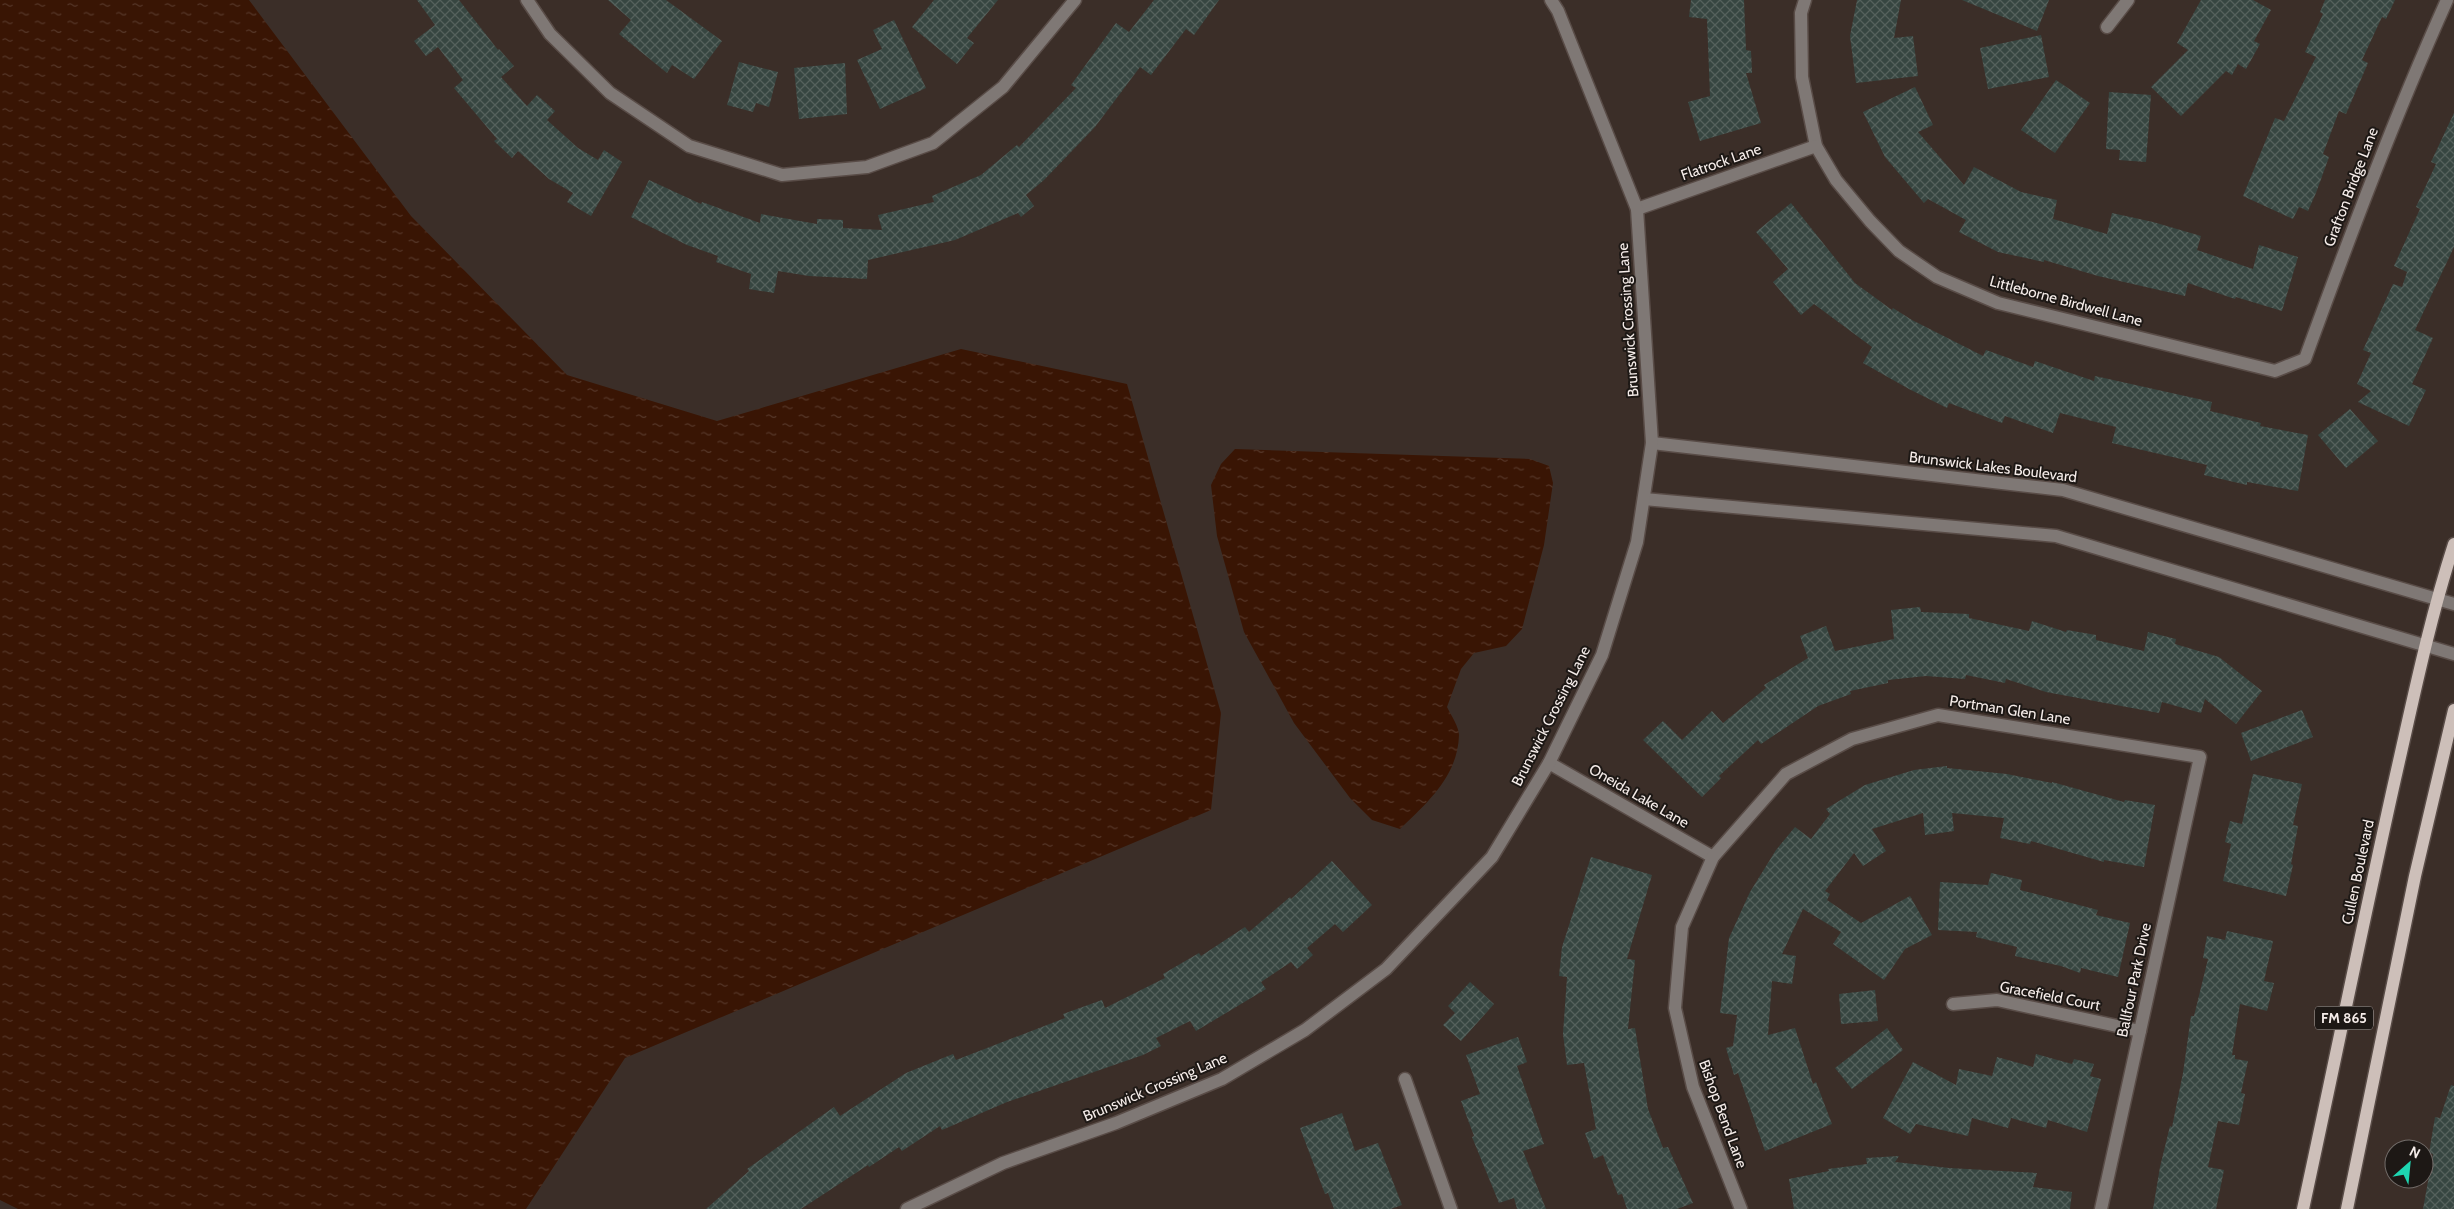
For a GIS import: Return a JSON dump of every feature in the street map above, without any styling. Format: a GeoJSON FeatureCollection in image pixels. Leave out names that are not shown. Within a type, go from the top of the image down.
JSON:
{"type":"FeatureCollection","features":[{"type":"Feature","properties":{"kind":"main road","name":"Cullen Boulevard"},"geometry":{"type":"LineString","coordinates":[[2303,1209],[2384,827],[2425,646],[2436,599],[2454,544]]}},
{"type":"Feature","properties":{"kind":"main road","name":"FM 865"},"geometry":{"type":"LineString","coordinates":[[2347,1209],[2415,876],[2454,710]]}},
{"type":"Feature","properties":{"kind":"street"},"geometry":{"type":"LineString","coordinates":[[527,0],[550,34],[610,93],[689,146],[782,175],[867,166],[933,143],[1003,87],[1075,0]]}},
{"type":"Feature","properties":{"kind":"street","name":"Brunswick Crossing Lane"},"geometry":{"type":"LineString","coordinates":[[907,1209],[1003,1163],[1116,1123],[1222,1079],[1305,1030],[1386,969],[1492,857],[1549,763],[1602,656],[1637,542],[1652,443],[1637,209],[1558,11],[1551,0]]}},
{"type":"Feature","properties":{"kind":"street","name":"Littleborne Birdwell Lane"},"geometry":{"type":"LineString","coordinates":[[1805,0],[1801,13],[1802,78],[1816,146],[1836,180],[1870,221],[1900,251],[1937,277],[1998,303],[2275,371]]}},
{"type":"Feature","properties":{"kind":"street"},"geometry":{"type":"LineString","coordinates":[[2107,27],[2128,0]]}},
{"type":"Feature","properties":{"kind":"street","name":"Grafton Bridge Lane"},"geometry":{"type":"LineString","coordinates":[[2275,371],[2305,359],[2401,104],[2447,0]]}},
{"type":"Feature","properties":{"kind":"street","name":"Flatrock Lane"},"geometry":{"type":"LineString","coordinates":[[1637,209],[1816,146]]}},
{"type":"Feature","properties":{"kind":"street","name":"Brunswick Lakes Boulevard"},"geometry":{"type":"LineString","coordinates":[[1652,443],[2063,490],[2454,604]]}},
{"type":"Feature","properties":{"kind":"street"},"geometry":{"type":"LineString","coordinates":[[1644,499],[2056,536],[2454,654]]}},
{"type":"Feature","properties":{"kind":"street","name":"Portman Glen Lane"},"geometry":{"type":"LineString","coordinates":[[1714,857],[1786,774],[1852,738],[1938,715],[2200,757]]}},
{"type":"Feature","properties":{"kind":"street","name":"Ballfour Park Drive"},"geometry":{"type":"LineString","coordinates":[[2101,1209],[2200,757]]}},
{"type":"Feature","properties":{"kind":"street","name":"Oneida Lake Lane"},"geometry":{"type":"LineString","coordinates":[[1549,763],[1714,857]]}},
{"type":"Feature","properties":{"kind":"street","name":"Bishop Bend Lane"},"geometry":{"type":"LineString","coordinates":[[1714,857],[1682,927],[1675,1008],[1693,1087],[1741,1209]]}},
{"type":"Feature","properties":{"kind":"street","name":"Gracefield Court"},"geometry":{"type":"LineString","coordinates":[[1953,1004],[1997,1000],[2140,1032]]}},
{"type":"Feature","properties":{"kind":"street"},"geometry":{"type":"LineString","coordinates":[[1405,1079],[1451,1209]]}},
{"type":"Feature","properties":{"kind":"water"},"geometry":{"type":"Polygon","coordinates":[[[0,0],[249,0],[411,216],[567,375],[717,421],[961,349],[1127,384],[1221,713],[1211,810],[625,1058],[526,1209],[18,1209],[0,1200],[0,0]]]}},
{"type":"Feature","properties":{"kind":"water"},"geometry":{"type":"Polygon","coordinates":[[[1235,449],[1530,459],[1549,466],[1553,483],[1544,545],[1522,629],[1506,646],[1474,653],[1461,669],[1447,707],[1459,732],[1453,763],[1439,788],[1400,829],[1372,820],[1350,798],[1294,723],[1244,632],[1217,536],[1211,485],[1221,464],[1235,449]]]}},
{"type":"Feature","properties":{"kind":"building"},"geometry":{"type":"Polygon","coordinates":[[[417,0],[459,0],[498,50],[514,66],[501,77],[527,106],[537,95],[555,111],[547,120],[578,148],[598,160],[604,150],[622,162],[591,216],[567,202],[573,193],[549,179],[518,151],[512,158],[494,141],[497,139],[454,88],[463,80],[438,47],[426,56],[414,41],[435,25],[417,0]]]}},
{"type":"Feature","properties":{"kind":"building"},"geometry":{"type":"Polygon","coordinates":[[[608,0],[666,0],[722,41],[694,79],[672,65],[667,73],[619,34],[631,20],[608,0]]]}},
{"type":"Feature","properties":{"kind":"building"},"geometry":{"type":"Polygon","coordinates":[[[934,0],[998,0],[967,38],[974,43],[957,64],[912,27],[934,0]]]}},
{"type":"Feature","properties":{"kind":"building"},"geometry":{"type":"Polygon","coordinates":[[[1154,0],[1219,0],[1194,35],[1186,29],[1151,75],[1140,67],[1095,127],[1044,180],[1026,195],[1034,206],[1021,217],[1018,213],[955,240],[868,260],[867,279],[809,276],[778,271],[774,293],[749,289],[751,274],[716,262],[718,256],[687,245],[631,217],[649,180],[701,204],[702,202],[760,223],[761,214],[817,224],[817,219],[843,220],[843,228],[882,230],[878,215],[934,202],[932,196],[981,175],[1017,145],[1019,147],[1076,88],[1071,85],[1116,23],[1129,32],[1154,0]]]}},
{"type":"Feature","properties":{"kind":"building"},"geometry":{"type":"Polygon","coordinates":[[[1691,0],[1744,0],[1746,50],[1751,51],[1752,73],[1746,73],[1761,123],[1700,141],[1688,102],[1710,96],[1707,19],[1689,17],[1691,0]]]}},
{"type":"Feature","properties":{"kind":"building"},"geometry":{"type":"Polygon","coordinates":[[[1857,0],[1901,0],[1894,38],[1913,36],[1918,76],[1856,83],[1850,36],[1857,0]]]}},
{"type":"Feature","properties":{"kind":"building"},"geometry":{"type":"Polygon","coordinates":[[[1962,0],[2049,0],[2037,31],[1962,0]]]}},
{"type":"Feature","properties":{"kind":"building"},"geometry":{"type":"Polygon","coordinates":[[[2201,0],[2253,0],[2271,10],[2254,41],[2260,44],[2246,69],[2238,64],[2232,75],[2226,71],[2181,116],[2151,87],[2188,50],[2177,43],[2201,0]]]}},
{"type":"Feature","properties":{"kind":"building"},"geometry":{"type":"Polygon","coordinates":[[[2325,0],[2395,0],[2386,19],[2382,17],[2362,60],[2368,63],[2346,114],[2339,111],[2323,154],[2329,157],[2308,211],[2299,207],[2293,219],[2243,196],[2275,118],[2284,121],[2316,57],[2305,52],[2323,14],[2320,12],[2325,0]]]}},
{"type":"Feature","properties":{"kind":"building"},"geometry":{"type":"Polygon","coordinates":[[[894,20],[926,88],[880,109],[857,60],[882,49],[873,30],[894,20]]]}},
{"type":"Feature","properties":{"kind":"building"},"geometry":{"type":"Polygon","coordinates":[[[2041,35],[2049,77],[1988,89],[1980,48],[2041,35]]]}},
{"type":"Feature","properties":{"kind":"building"},"geometry":{"type":"Polygon","coordinates":[[[739,62],[778,72],[769,107],[756,103],[753,112],[727,105],[739,62]]]}},
{"type":"Feature","properties":{"kind":"building"},"geometry":{"type":"Polygon","coordinates":[[[845,63],[847,114],[799,119],[794,68],[845,63]]]}},
{"type":"Feature","properties":{"kind":"building"},"geometry":{"type":"Polygon","coordinates":[[[2056,80],[2090,103],[2055,153],[2021,130],[2056,80]]]}},
{"type":"Feature","properties":{"kind":"building"},"geometry":{"type":"Polygon","coordinates":[[[1915,87],[1933,125],[1918,132],[1964,185],[1974,167],[2021,192],[2057,200],[2053,219],[2107,234],[2112,213],[2153,222],[2201,236],[2197,250],[2253,269],[2259,245],[2298,257],[2282,311],[2236,297],[2235,299],[2188,283],[2185,296],[2098,276],[2044,260],[2044,262],[1998,252],[1959,232],[1966,220],[1928,199],[1924,203],[1885,157],[1863,112],[1915,87]]]}},
{"type":"Feature","properties":{"kind":"building"},"geometry":{"type":"Polygon","coordinates":[[[2109,92],[2151,95],[2146,162],[2119,160],[2120,150],[2106,149],[2109,92]]]}},
{"type":"Feature","properties":{"kind":"building"},"geometry":{"type":"Polygon","coordinates":[[[2454,113],[2454,247],[2415,330],[2433,338],[2412,384],[2426,390],[2409,426],[2358,402],[2371,391],[2357,384],[2371,353],[2363,350],[2393,284],[2402,287],[2407,272],[2394,266],[2420,209],[2416,207],[2436,164],[2431,162],[2454,113]]]}},
{"type":"Feature","properties":{"kind":"building"},"geometry":{"type":"Polygon","coordinates":[[[1791,203],[1855,283],[1892,310],[1893,308],[1912,320],[1983,356],[1986,350],[2033,367],[2035,361],[2094,381],[2095,376],[2212,402],[2210,411],[2261,423],[2260,426],[2308,435],[2298,491],[2247,482],[2247,485],[2204,475],[2207,465],[2112,443],[2116,427],[2060,413],[2053,433],[2005,416],[2002,423],[1949,403],[1947,408],[1863,363],[1872,347],[1814,304],[1801,315],[1773,282],[1788,269],[1756,232],[1791,203]]]}},
{"type":"Feature","properties":{"kind":"building"},"geometry":{"type":"Polygon","coordinates":[[[2350,409],[2378,441],[2346,468],[2318,435],[2350,409]]]}},
{"type":"Feature","properties":{"kind":"building"},"geometry":{"type":"Polygon","coordinates":[[[1920,607],[1921,612],[1969,614],[1969,618],[2029,631],[2032,621],[2066,632],[2067,630],[2096,635],[2096,640],[2144,651],[2148,632],[2176,639],[2175,644],[2219,657],[2262,691],[2236,724],[2205,699],[2201,713],[2162,702],[2159,713],[2046,692],[2006,679],[2005,683],[1966,675],[1965,679],[1926,676],[1888,680],[1888,683],[1850,691],[1851,694],[1818,706],[1761,744],[1758,740],[1719,776],[1721,778],[1702,797],[1643,740],[1663,721],[1682,740],[1712,711],[1723,723],[1766,688],[1764,685],[1808,658],[1800,636],[1826,626],[1835,651],[1894,639],[1891,610],[1920,607]]]}},
{"type":"Feature","properties":{"kind":"building"},"geometry":{"type":"Polygon","coordinates":[[[2302,710],[2313,737],[2251,761],[2241,733],[2302,710]]]}},
{"type":"Feature","properties":{"kind":"building"},"geometry":{"type":"Polygon","coordinates":[[[1947,766],[1947,768],[2007,774],[2052,782],[2124,802],[2125,800],[2155,805],[2144,867],[2104,860],[2104,862],[2031,841],[2030,844],[2000,838],[2004,818],[1952,813],[1954,831],[1925,835],[1923,813],[1872,829],[1886,851],[1863,866],[1854,853],[1825,891],[1830,894],[1827,900],[1861,923],[1910,896],[1932,935],[1905,949],[1884,980],[1833,944],[1841,932],[1803,909],[1782,954],[1796,956],[1792,984],[1772,981],[1768,1035],[1795,1028],[1813,1084],[1816,1082],[1832,1124],[1765,1151],[1738,1073],[1734,1075],[1726,1048],[1733,1046],[1737,1015],[1720,1013],[1729,938],[1750,892],[1776,850],[1795,827],[1811,839],[1830,814],[1826,809],[1865,785],[1914,770],[1947,766]]]}},
{"type":"Feature","properties":{"kind":"building"},"geometry":{"type":"Polygon","coordinates":[[[2253,774],[2302,784],[2293,825],[2298,826],[2291,864],[2293,865],[2286,896],[2223,881],[2231,844],[2225,842],[2230,821],[2242,824],[2253,774]]]}},
{"type":"Feature","properties":{"kind":"building"},"geometry":{"type":"Polygon","coordinates":[[[1591,857],[1652,875],[1627,959],[1635,960],[1628,1029],[1635,1028],[1648,1109],[1663,1148],[1668,1147],[1693,1203],[1677,1209],[1627,1209],[1622,1194],[1618,1195],[1603,1155],[1594,1159],[1585,1133],[1596,1129],[1584,1063],[1567,1065],[1563,1034],[1567,977],[1559,976],[1562,947],[1591,857]]]}},
{"type":"Feature","properties":{"kind":"building"},"geometry":{"type":"Polygon","coordinates":[[[1332,861],[1372,905],[1343,932],[1335,924],[1307,948],[1313,955],[1297,969],[1291,962],[1261,982],[1266,989],[1196,1031],[1190,1021],[1156,1038],[1161,1046],[1143,1055],[1007,1102],[942,1130],[940,1126],[902,1151],[899,1147],[869,1167],[868,1165],[801,1209],[706,1209],[749,1171],[747,1169],[834,1107],[840,1116],[906,1073],[953,1054],[956,1060],[1065,1018],[1063,1014],[1102,1000],[1105,1008],[1165,978],[1163,974],[1199,953],[1201,956],[1245,927],[1249,932],[1290,897],[1291,899],[1332,861]]]}},
{"type":"Feature","properties":{"kind":"building"},"geometry":{"type":"Polygon","coordinates":[[[1991,873],[2022,880],[2020,890],[2098,910],[2096,915],[2130,923],[2118,977],[2081,968],[2080,973],[2061,966],[2015,956],[2017,947],[1976,937],[1977,932],[1938,930],[1940,882],[1988,885],[1991,873]]]}},
{"type":"Feature","properties":{"kind":"building"},"geometry":{"type":"Polygon","coordinates":[[[2227,931],[2273,941],[2264,981],[2274,983],[2267,1011],[2240,1004],[2232,1055],[2235,1055],[2235,1059],[2248,1061],[2241,1093],[2245,1094],[2239,1125],[2218,1121],[2208,1167],[2224,1170],[2216,1209],[2153,1209],[2160,1167],[2170,1126],[2172,1127],[2183,1073],[2191,1016],[2194,1016],[2208,959],[2203,958],[2207,936],[2225,940],[2227,931]]]}},
{"type":"Feature","properties":{"kind":"building"},"geometry":{"type":"Polygon","coordinates":[[[1470,982],[1494,1004],[1461,1041],[1443,1025],[1455,1013],[1448,1006],[1470,982]]]}},
{"type":"Feature","properties":{"kind":"building"},"geometry":{"type":"Polygon","coordinates":[[[1875,990],[1878,1021],[1841,1024],[1839,994],[1875,990]]]}},
{"type":"Feature","properties":{"kind":"building"},"geometry":{"type":"Polygon","coordinates":[[[1887,1028],[1903,1050],[1852,1089],[1835,1068],[1887,1028]]]}},
{"type":"Feature","properties":{"kind":"building"},"geometry":{"type":"Polygon","coordinates":[[[1518,1037],[1527,1062],[1517,1066],[1544,1144],[1523,1151],[1546,1209],[1517,1209],[1514,1198],[1499,1203],[1472,1137],[1474,1136],[1461,1101],[1480,1094],[1466,1055],[1518,1037]]]}},
{"type":"Feature","properties":{"kind":"building"},"geometry":{"type":"Polygon","coordinates":[[[2036,1054],[2072,1064],[2074,1059],[2094,1064],[2090,1076],[2101,1079],[2087,1132],[2048,1120],[2046,1128],[2011,1118],[2008,1128],[1972,1118],[1968,1136],[1916,1124],[1910,1134],[1883,1118],[1913,1062],[1956,1085],[1959,1069],[1992,1076],[1997,1057],[2033,1067],[2036,1054]]]}},
{"type":"Feature","properties":{"kind":"building"},"geometry":{"type":"Polygon","coordinates":[[[2451,1085],[2454,1086],[2454,1209],[2423,1209],[2427,1189],[2434,1189],[2434,1139],[2431,1139],[2435,1117],[2440,1118],[2451,1085]]]}},
{"type":"Feature","properties":{"kind":"building"},"geometry":{"type":"Polygon","coordinates":[[[1342,1113],[1355,1151],[1378,1143],[1402,1205],[1391,1209],[1334,1209],[1328,1193],[1325,1194],[1300,1128],[1342,1113]]]}},
{"type":"Feature","properties":{"kind":"building"},"geometry":{"type":"Polygon","coordinates":[[[1899,1156],[1895,1162],[1949,1168],[2037,1173],[2033,1187],[2072,1192],[2070,1209],[1794,1209],[1789,1179],[1829,1171],[1828,1169],[1867,1164],[1866,1158],[1899,1156]]]}}]}
